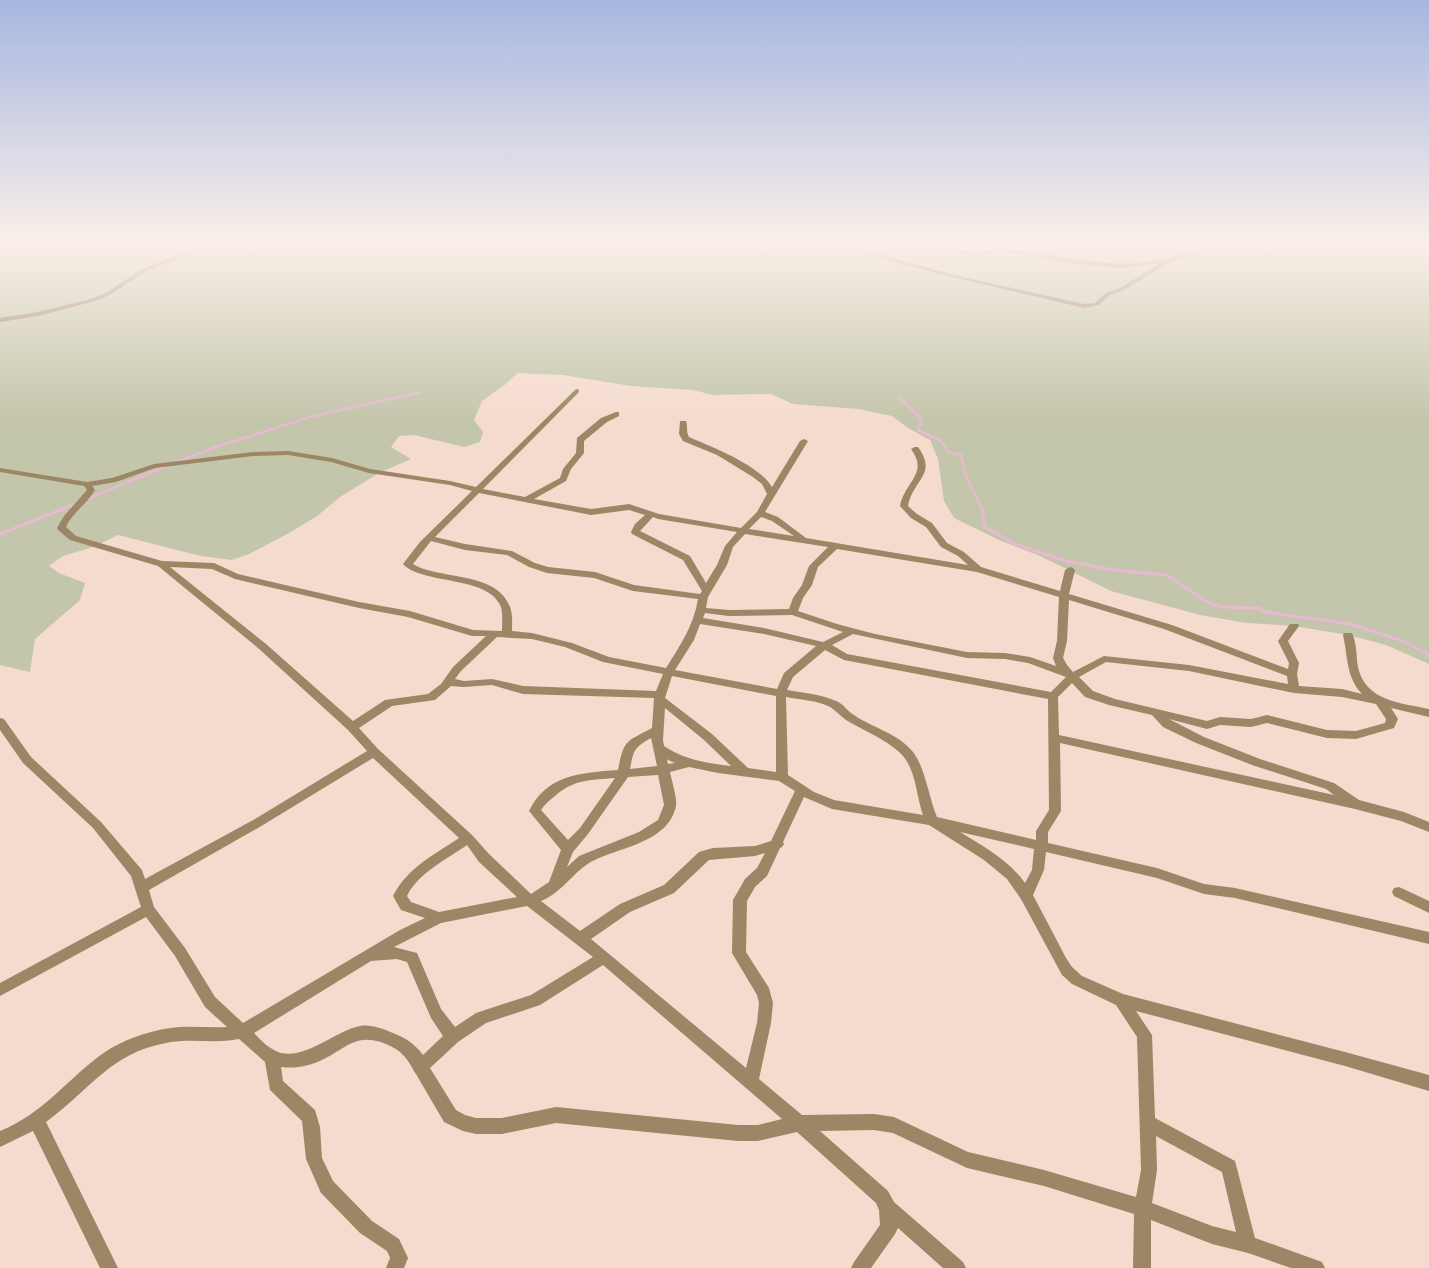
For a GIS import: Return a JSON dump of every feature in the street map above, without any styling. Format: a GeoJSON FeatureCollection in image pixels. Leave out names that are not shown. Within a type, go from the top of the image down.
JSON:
{"type":"FeatureCollection","features":[{"type":"Feature","properties":{"kind":"street"},"geometry":{"type":"LineString","coordinates":[[0,320],[38,314],[88,301]]}},
{"type":"Feature","properties":{"kind":"street"},"geometry":{"type":"LineString","coordinates":[[1063,301],[1084,306],[1097,304],[1100,301]]}},
{"type":"Feature","properties":{"kind":"street"},"geometry":{"type":"LineString","coordinates":[[506,633],[506,612],[500,599],[478,584],[424,572],[412,568],[408,564],[410,559],[429,538],[577,391]]}},
{"type":"Feature","properties":{"kind":"street"},"geometry":{"type":"LineString","coordinates":[[526,500],[563,479],[567,468],[581,449],[580,440],[604,420],[616,414]]}},
{"type":"Feature","properties":{"kind":"street"},"geometry":{"type":"LineString","coordinates":[[683,423],[683,434],[686,439],[720,454],[756,475],[765,483],[771,494]]}},
{"type":"Feature","properties":{"kind":"street"},"geometry":{"type":"LineString","coordinates":[[0,1139],[36,1119],[68,1094],[99,1065],[117,1053],[155,1038],[180,1034],[229,1034],[242,1032],[405,934],[439,918],[529,900],[540,896],[584,860],[643,835],[664,823],[670,806],[658,748],[657,730],[660,697],[668,672],[689,640],[705,594],[722,565],[729,546],[760,513],[804,441]]}},
{"type":"Feature","properties":{"kind":"street"},"geometry":{"type":"LineString","coordinates":[[915,449],[922,456],[924,464],[920,475],[904,496],[904,506],[914,516],[929,525],[944,545],[960,554],[978,569]]}},
{"type":"Feature","properties":{"kind":"street"},"geometry":{"type":"LineString","coordinates":[[0,470],[87,484],[114,480],[154,466],[253,454],[281,453],[332,460],[369,471],[450,483],[591,512],[629,508],[651,514],[744,531],[978,569],[1168,626],[1292,674]]}},
{"type":"Feature","properties":{"kind":"street"},"geometry":{"type":"LineString","coordinates":[[87,484],[91,490],[86,500],[64,521],[61,528],[65,533],[73,538],[161,564],[214,566],[235,576],[359,605],[410,614],[472,633],[506,633],[543,639],[568,645],[607,660],[744,687],[818,699],[834,704],[848,716],[898,746],[909,755],[916,767],[924,801],[932,821],[989,856],[1012,875],[1026,894],[1051,945],[1067,971],[1096,990],[1121,1000],[1429,1083]]}},
{"type":"Feature","properties":{"kind":"street"},"geometry":{"type":"LineString","coordinates":[[760,513],[775,519],[809,542]]}},
{"type":"Feature","properties":{"kind":"street"},"geometry":{"type":"LineString","coordinates":[[651,514],[634,532],[687,558],[705,594]]}},
{"type":"Feature","properties":{"kind":"street"},"geometry":{"type":"LineString","coordinates":[[429,538],[465,547],[509,553],[532,565],[547,570],[595,575],[634,588],[705,594]]}},
{"type":"Feature","properties":{"kind":"street"},"geometry":{"type":"LineString","coordinates":[[793,612],[798,598],[807,585],[814,566],[835,546]]}},
{"type":"Feature","properties":{"kind":"street"},"geometry":{"type":"LineString","coordinates":[[161,564],[262,646],[352,727],[374,752],[468,838],[484,858],[529,900],[581,938],[799,1123],[882,1197],[888,1208],[957,1268]]}},
{"type":"Feature","properties":{"kind":"street"},"geometry":{"type":"LineString","coordinates":[[1070,570],[1064,594],[1062,641],[1058,658],[1062,667],[1089,694],[1113,702],[1207,725],[1220,722],[1251,723],[1268,719],[1327,734],[1356,735],[1390,725],[1392,719],[1382,702],[1366,692],[1359,684],[1353,671],[1348,635]]}},
{"type":"Feature","properties":{"kind":"street"},"geometry":{"type":"LineString","coordinates":[[699,615],[793,612],[852,631],[967,655],[1005,656],[1030,660],[1073,676]]}},
{"type":"Feature","properties":{"kind":"street"},"geometry":{"type":"LineString","coordinates":[[699,615],[824,645],[844,657],[1053,696]]}},
{"type":"Feature","properties":{"kind":"street"},"geometry":{"type":"LineString","coordinates":[[1294,626],[1283,641],[1294,663],[1292,674],[1294,689]]}},
{"type":"Feature","properties":{"kind":"street"},"geometry":{"type":"LineString","coordinates":[[782,777],[781,692],[788,675],[824,645],[852,631]]}},
{"type":"Feature","properties":{"kind":"street"},"geometry":{"type":"LineString","coordinates":[[352,727],[389,703],[431,697],[494,634]]}},
{"type":"Feature","properties":{"kind":"street"},"geometry":{"type":"LineString","coordinates":[[1026,894],[1038,870],[1040,848],[1042,847],[1042,832],[1055,810],[1053,696],[1073,676],[1104,659],[1189,668],[1294,689],[1342,693],[1429,713]]}},
{"type":"Feature","properties":{"kind":"street"},"geometry":{"type":"LineString","coordinates":[[448,682],[464,684],[492,682],[523,690],[660,697],[708,737],[745,773]]}},
{"type":"Feature","properties":{"kind":"street"},"geometry":{"type":"LineString","coordinates":[[1156,712],[1167,724],[1200,740],[1256,762],[1330,786],[1355,804]]}},
{"type":"Feature","properties":{"kind":"street"},"geometry":{"type":"LineString","coordinates":[[0,722],[27,760],[97,825],[137,874],[148,909],[180,952],[210,1002],[272,1058],[299,1060],[318,1054],[342,1040],[362,1033],[378,1034],[400,1042],[412,1052],[450,1116],[459,1122],[490,1128],[556,1115],[738,1133],[758,1133],[799,1123],[874,1122],[894,1125],[967,1160],[1044,1178],[1143,1208],[1212,1235],[1248,1244],[1316,1268]]}},
{"type":"Feature","properties":{"kind":"street"},"geometry":{"type":"LineString","coordinates":[[555,884],[568,849],[584,831],[622,777],[628,748],[633,743],[657,730]]}},
{"type":"Feature","properties":{"kind":"street"},"geometry":{"type":"LineString","coordinates":[[1053,738],[1355,804],[1404,816],[1429,827]]}},
{"type":"Feature","properties":{"kind":"street"},"geometry":{"type":"LineString","coordinates":[[658,748],[672,757],[689,763],[745,773],[782,777],[820,800],[843,807],[932,821],[1157,873],[1204,889],[1235,893],[1429,938]]}},
{"type":"Feature","properties":{"kind":"street"},"geometry":{"type":"LineString","coordinates":[[142,887],[259,822],[374,752]]}},
{"type":"Feature","properties":{"kind":"street"},"geometry":{"type":"LineString","coordinates":[[568,849],[535,811],[535,808],[561,784],[580,776],[663,770],[689,763]]}},
{"type":"Feature","properties":{"kind":"street"},"geometry":{"type":"LineString","coordinates":[[750,1082],[764,1023],[766,1003],[759,983],[739,953],[740,900],[750,883],[762,872],[778,844],[802,790]]}},
{"type":"Feature","properties":{"kind":"street"},"geometry":{"type":"LineString","coordinates":[[439,918],[406,906],[400,896],[405,886],[468,838]]}},
{"type":"Feature","properties":{"kind":"street"},"geometry":{"type":"LineString","coordinates":[[581,938],[625,908],[668,888],[704,856],[713,853],[755,851],[778,844]]}},
{"type":"Feature","properties":{"kind":"street"},"geometry":{"type":"LineString","coordinates":[[1399,892],[1429,907]]}},
{"type":"Feature","properties":{"kind":"street"},"geometry":{"type":"LineString","coordinates":[[0,990],[148,909]]}},
{"type":"Feature","properties":{"kind":"street"},"geometry":{"type":"LineString","coordinates":[[366,958],[397,953],[412,957],[436,1014],[453,1037]]}},
{"type":"Feature","properties":{"kind":"street"},"geometry":{"type":"LineString","coordinates":[[420,1068],[453,1037],[481,1018],[535,1000],[604,957]]}},
{"type":"Feature","properties":{"kind":"street"},"geometry":{"type":"LineString","coordinates":[[1121,1000],[1144,1035],[1149,1170],[1143,1208],[1142,1268]]}},
{"type":"Feature","properties":{"kind":"street"},"geometry":{"type":"LineString","coordinates":[[272,1058],[276,1084],[306,1112],[310,1120],[314,1160],[327,1187],[366,1227],[393,1245],[399,1258],[395,1268]]}},
{"type":"Feature","properties":{"kind":"street"},"geometry":{"type":"LineString","coordinates":[[36,1119],[108,1268]]}},
{"type":"Feature","properties":{"kind":"street"},"geometry":{"type":"LineString","coordinates":[[1146,1122],[1229,1167],[1248,1244]]}},
{"type":"Feature","properties":{"kind":"street"},"geometry":{"type":"LineString","coordinates":[[860,1268],[889,1228],[888,1208]]}},
{"type":"Feature","properties":{"kind":"green space"},"geometry":{"type":"Polygon","coordinates":[[[0,301],[1429,301],[1429,664],[1386,645],[1348,635],[1294,626],[1247,623],[1200,615],[1111,591],[1040,556],[999,540],[954,518],[944,501],[938,459],[930,440],[908,428],[892,416],[858,409],[793,404],[771,394],[713,395],[693,390],[631,386],[563,375],[517,373],[506,384],[482,401],[474,420],[483,432],[480,442],[464,447],[414,435],[399,436],[391,447],[411,459],[379,473],[340,497],[317,516],[249,554],[232,560],[201,556],[118,535],[93,547],[63,556],[49,566],[59,573],[85,583],[80,600],[35,639],[30,672],[0,665],[0,301]]]}},
{"type":"Feature","properties":{"kind":"waterway"},"geometry":{"type":"LineString","coordinates":[[177,462],[216,447],[313,416],[421,392]]}},
{"type":"Feature","properties":{"kind":"waterway"},"geometry":{"type":"LineString","coordinates":[[899,397],[922,419],[918,430],[941,441],[949,453],[961,455],[965,474],[982,509]]}},
{"type":"Feature","properties":{"kind":"waterway"},"geometry":{"type":"LineString","coordinates":[[87,499],[169,465]]}},
{"type":"Feature","properties":{"kind":"waterway"},"geometry":{"type":"LineString","coordinates":[[62,509],[77,503]]}},
{"type":"Feature","properties":{"kind":"waterway"},"geometry":{"type":"LineString","coordinates":[[0,534],[65,508]]}},
{"type":"Feature","properties":{"kind":"waterway"},"geometry":{"type":"LineString","coordinates":[[982,508],[985,527],[1015,544],[1066,561],[1114,570],[1167,575],[1206,601],[1220,607],[1259,608],[1265,612],[1350,624],[1403,641],[1429,655]]}}]}
